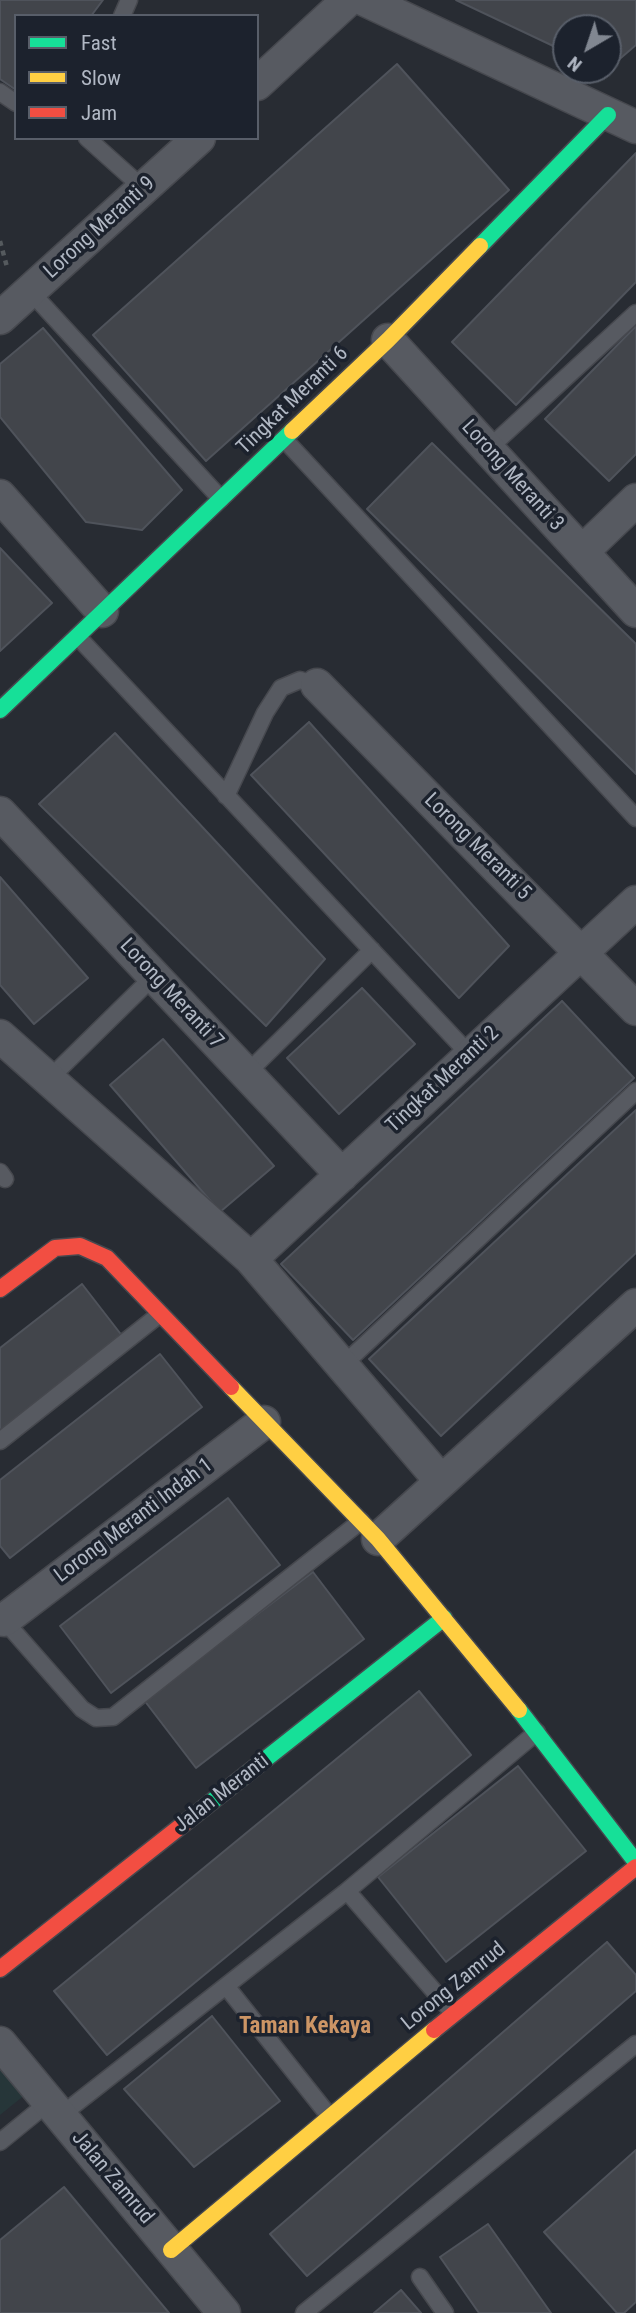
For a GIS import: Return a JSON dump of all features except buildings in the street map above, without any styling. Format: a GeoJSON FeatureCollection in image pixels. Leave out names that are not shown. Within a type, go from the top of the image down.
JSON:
{"type":"FeatureCollection","features":[{"type":"Feature","properties":{"kind":"street"},"geometry":{"type":"LineString","coordinates":[[259,82],[348,0]]}},
{"type":"Feature","properties":{"kind":"street"},"geometry":{"type":"LineString","coordinates":[[365,0],[622,121]]}},
{"type":"Feature","properties":{"kind":"street","name":"Tingkat Meranti 6"},"geometry":{"type":"LineString","coordinates":[[0,710],[622,121]]}},
{"type":"Feature","properties":{"kind":"street","name":"Lorong Meranti 9"},"geometry":{"type":"LineString","coordinates":[[0,318],[197,140]]}},
{"type":"Feature","properties":{"kind":"street","name":"Lorong Meranti 3"},"geometry":{"type":"LineString","coordinates":[[388,340],[636,611]]}},
{"type":"Feature","properties":{"kind":"street"},"geometry":{"type":"LineString","coordinates":[[0,496],[102,611]]}},
{"type":"Feature","properties":{"kind":"street"},"geometry":{"type":"LineString","coordinates":[[582,552],[636,500]]}},
{"type":"Feature","properties":{"kind":"street","name":"Lorong Meranti 5"},"geometry":{"type":"LineString","coordinates":[[317,685],[636,1009]]}},
{"type":"Feature","properties":{"kind":"street","name":"Lorong Meranti 7"},"geometry":{"type":"LineString","coordinates":[[0,813],[342,1174]]}},
{"type":"Feature","properties":{"kind":"street","name":"Tingkat Meranti 2"},"geometry":{"type":"LineString","coordinates":[[251,1259],[636,902]]}},
{"type":"Feature","properties":{"kind":"street"},"geometry":{"type":"LineString","coordinates":[[0,1036],[251,1259],[441,1481]]}},
{"type":"Feature","properties":{"kind":"street"},"geometry":{"type":"LineString","coordinates":[[0,1289],[55,1248],[80,1246],[107,1258],[370,1530],[537,1732],[636,1864]]}},
{"type":"Feature","properties":{"kind":"street"},"geometry":{"type":"LineString","coordinates":[[370,1530],[441,1481],[636,1305]]}},
{"type":"Feature","properties":{"kind":"street","name":"Lorong Meranti Indah 1"},"geometry":{"type":"LineString","coordinates":[[2,1618],[264,1422]]}},
{"type":"Feature","properties":{"kind":"street","name":"Jalan Meranti"},"geometry":{"type":"LineString","coordinates":[[0,1969],[444,1618]]}},
{"type":"Feature","properties":{"kind":"street","name":"Lorong Zamrud"},"geometry":{"type":"LineString","coordinates":[[171,2250],[636,1864]]}},
{"type":"Feature","properties":{"kind":"street","name":"Jalan Zamrud"},"geometry":{"type":"LineString","coordinates":[[0,2043],[224,2313]]}},
{"type":"Feature","properties":{"kind":"lane"},"geometry":{"type":"LineString","coordinates":[[90,140],[144,190]]}},
{"type":"Feature","properties":{"kind":"lane"},"geometry":{"type":"LineString","coordinates":[[30,290],[221,499]]}},
{"type":"Feature","properties":{"kind":"lane"},"geometry":{"type":"LineString","coordinates":[[488,449],[636,313]]}},
{"type":"Feature","properties":{"kind":"lane"},"geometry":{"type":"LineString","coordinates":[[284,439],[636,818]]}},
{"type":"Feature","properties":{"kind":"lane"},"geometry":{"type":"LineString","coordinates":[[78,637],[470,1055]]}},
{"type":"Feature","properties":{"kind":"lane"},"geometry":{"type":"LineString","coordinates":[[226,796],[265,713],[281,688],[300,680],[317,685]]}},
{"type":"Feature","properties":{"kind":"lane"},"geometry":{"type":"LineString","coordinates":[[246,1074],[372,950]]}},
{"type":"Feature","properties":{"kind":"lane"},"geometry":{"type":"LineString","coordinates":[[48,1080],[154,976]]}},
{"type":"Feature","properties":{"kind":"lane"},"geometry":{"type":"LineString","coordinates":[[342,1366],[636,1091]]}},
{"type":"Feature","properties":{"kind":"lane"},"geometry":{"type":"LineString","coordinates":[[0,1441],[160,1314]]}},
{"type":"Feature","properties":{"kind":"lane"},"geometry":{"type":"LineString","coordinates":[[2,1618],[82,1709],[96,1718],[114,1717],[370,1530]]}},
{"type":"Feature","properties":{"kind":"lane"},"geometry":{"type":"LineString","coordinates":[[0,2141],[55,2109],[226,1986],[347,1891],[537,1732]]}},
{"type":"Feature","properties":{"kind":"lane"},"geometry":{"type":"LineString","coordinates":[[347,1891],[454,2013]]}},
{"type":"Feature","properties":{"kind":"lane"},"geometry":{"type":"LineString","coordinates":[[226,1986],[330,2117]]}},
{"type":"Feature","properties":{"kind":"lane"},"geometry":{"type":"LineString","coordinates":[[304,2313],[636,2043]]}},
{"type":"Feature","properties":{"kind":"lane"},"geometry":{"type":"LineString","coordinates":[[420,2277],[445,2313]]}},
{"type":"Feature","properties":{"kind":"shaded area"},"geometry":{"type":"Polygon","coordinates":[[[0,2061],[26,2094],[0,2115],[0,2061]]]}},
{"type":"Feature","properties":{"kind":"traffic: fast"},"geometry":{"type":"LineString","coordinates":[[480,246],[608,115]]}},
{"type":"Feature","properties":{"kind":"traffic: fast"},"geometry":{"type":"LineString","coordinates":[[0,710],[292,431]]}},
{"type":"Feature","properties":{"kind":"traffic: fast"},"geometry":{"type":"LineString","coordinates":[[186,1822],[444,1618]]}},
{"type":"Feature","properties":{"kind":"traffic: fast"},"geometry":{"type":"LineString","coordinates":[[519,1710],[636,1862]]}},
{"type":"Feature","properties":{"kind":"traffic: slow"},"geometry":{"type":"LineString","coordinates":[[292,431],[388,340],[480,246]]}},
{"type":"Feature","properties":{"kind":"traffic: slow"},"geometry":{"type":"LineString","coordinates":[[231,1387],[378,1539],[519,1710]]}},
{"type":"Feature","properties":{"kind":"traffic: slow"},"geometry":{"type":"LineString","coordinates":[[171,2250],[434,2030]]}},
{"type":"Feature","properties":{"kind":"traffic: jam"},"geometry":{"type":"LineString","coordinates":[[0,1289],[55,1248],[80,1246],[107,1258],[231,1387]]}},
{"type":"Feature","properties":{"kind":"traffic: jam"},"geometry":{"type":"LineString","coordinates":[[0,1969],[186,1822]]}},
{"type":"Feature","properties":{"kind":"traffic: jam"},"geometry":{"type":"LineString","coordinates":[[434,2030],[636,1867]]}},
{"type":"Feature","properties":{"kind":"district","name":"Taman Kekaya"},"geometry":{"type":"Point","coordinates":[305,2027]}}]}
